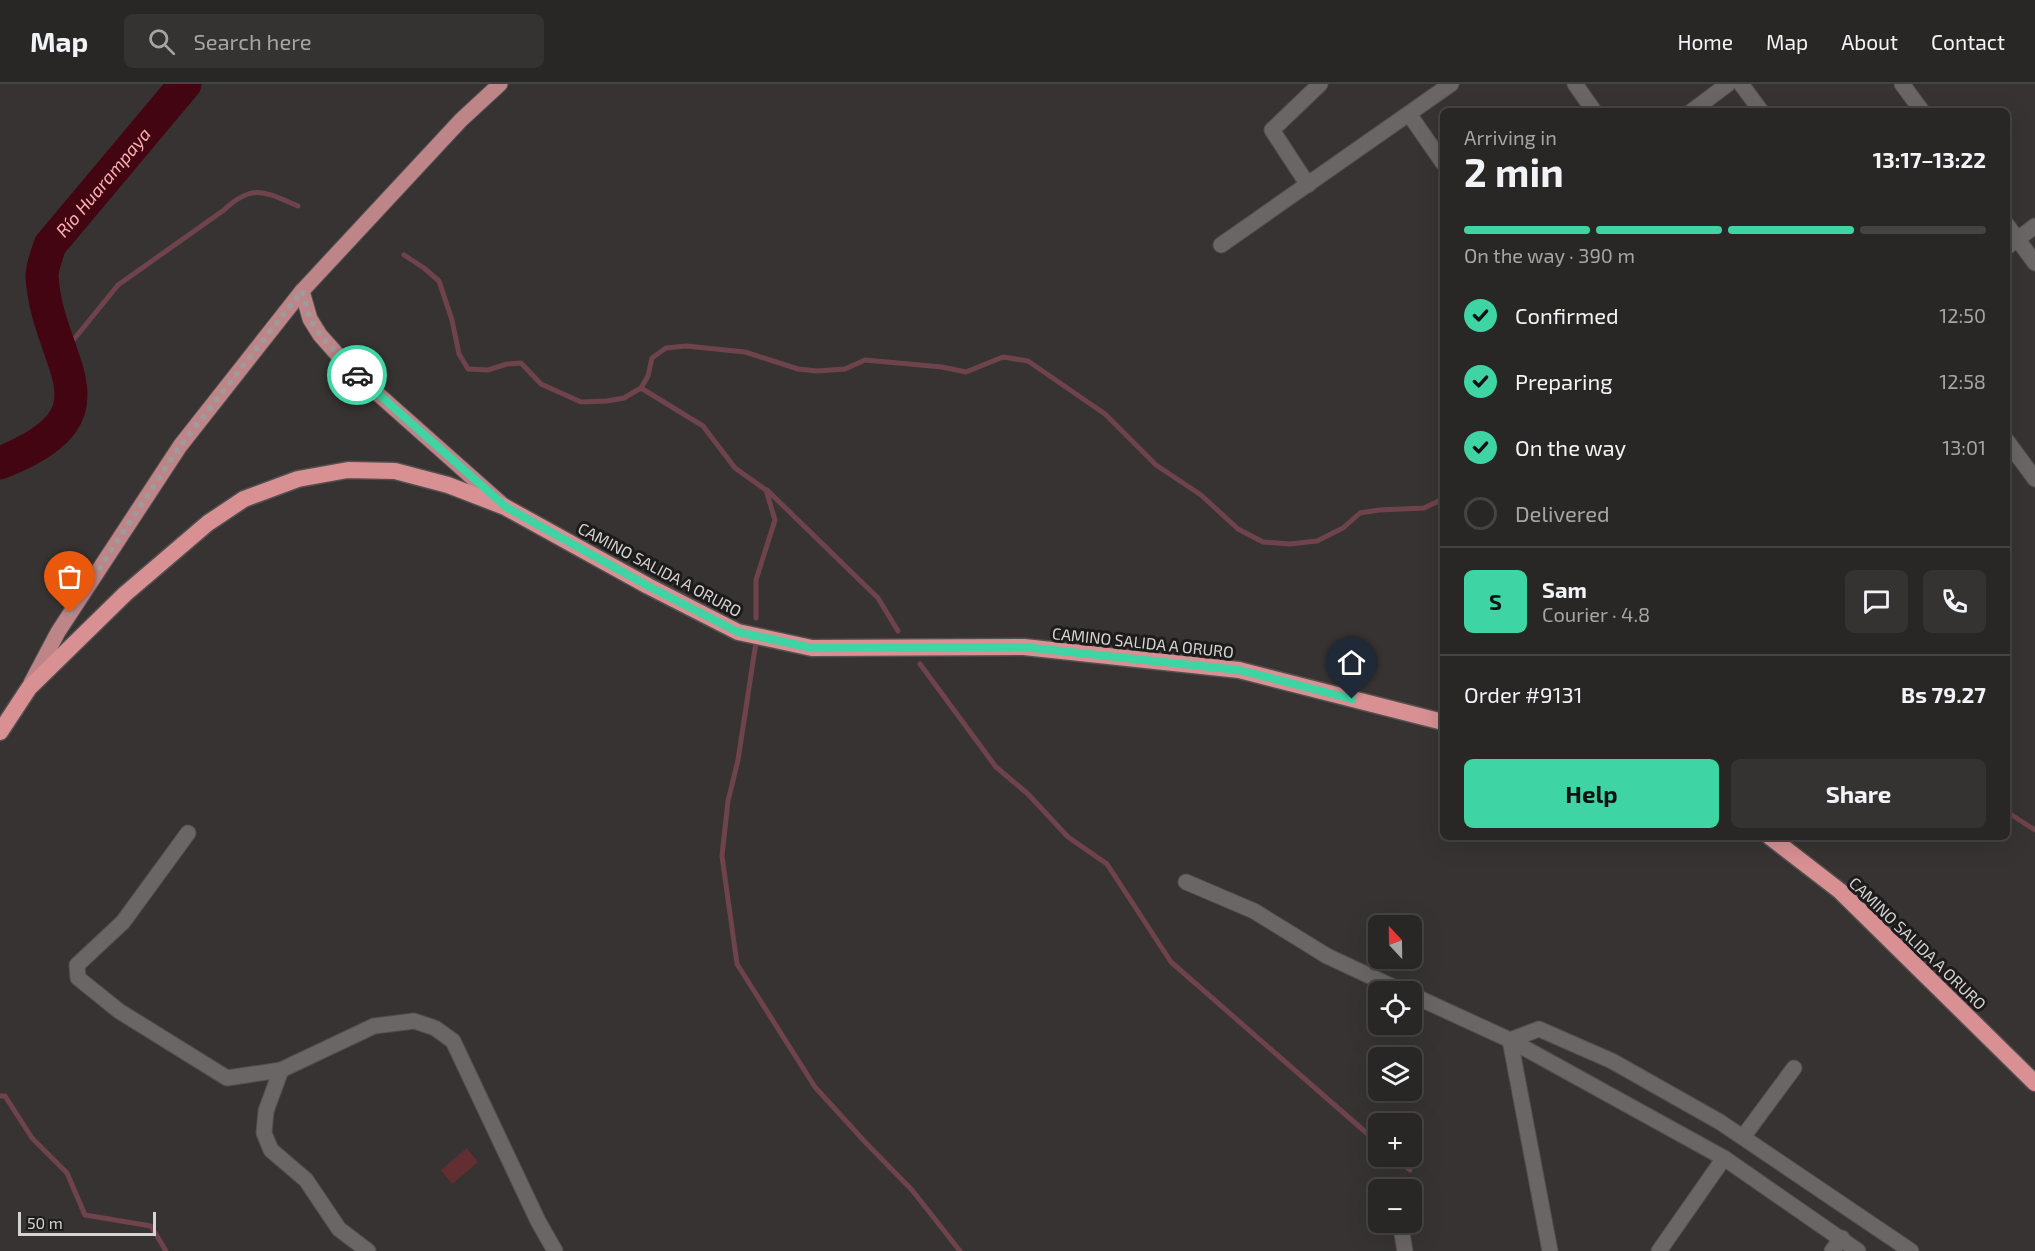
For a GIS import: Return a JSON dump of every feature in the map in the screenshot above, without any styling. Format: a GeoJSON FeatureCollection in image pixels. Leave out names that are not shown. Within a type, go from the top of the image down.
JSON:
{"type":"FeatureCollection","features":[{"type":"Feature","properties":{"kind":"highway","name":"CAMINO SALIDA A ORURO"},"geometry":{"type":"LineString","coordinates":[[0,732],[28,688],[124,594],[208,523],[244,499],[308,477],[348,470],[395,471],[448,485],[506,507],[648,586],[738,632],[812,648],[1024,647],[1239,670],[1440,721]]}},
{"type":"Feature","properties":{"kind":"highway","name":"CAMINO SALIDA A ORURO"},"geometry":{"type":"LineString","coordinates":[[1774,840],[1840,891],[2035,1083]]}},
{"type":"Feature","properties":{"kind":"main road"},"geometry":{"type":"LineString","coordinates":[[28,688],[58,632],[180,446],[302,291],[461,120],[500,84]]}},
{"type":"Feature","properties":{"kind":"main road"},"geometry":{"type":"LineString","coordinates":[[302,291],[310,319],[320,335],[352,371],[506,507]]}},
{"type":"Feature","properties":{"kind":"street"},"geometry":{"type":"LineString","coordinates":[[1308,185],[1272,130],[1320,84]]}},
{"type":"Feature","properties":{"kind":"street"},"geometry":{"type":"LineString","coordinates":[[1221,246],[1451,84]]}},
{"type":"Feature","properties":{"kind":"street"},"geometry":{"type":"LineString","coordinates":[[1575,84],[1592,108]]}},
{"type":"Feature","properties":{"kind":"street"},"geometry":{"type":"LineString","coordinates":[[1696,108],[1728,84]]}},
{"type":"Feature","properties":{"kind":"street"},"geometry":{"type":"LineString","coordinates":[[1741,84],[1759,108]]}},
{"type":"Feature","properties":{"kind":"street"},"geometry":{"type":"LineString","coordinates":[[1902,84],[1920,108]]}},
{"type":"Feature","properties":{"kind":"street"},"geometry":{"type":"LineString","coordinates":[[1409,114],[1440,159]]}},
{"type":"Feature","properties":{"kind":"street"},"geometry":{"type":"LineString","coordinates":[[2035,226],[2012,243],[2035,263]]}},
{"type":"Feature","properties":{"kind":"street"},"geometry":{"type":"LineString","coordinates":[[2010,445],[2035,478]]}},
{"type":"Feature","properties":{"kind":"street"},"geometry":{"type":"LineString","coordinates":[[188,832],[123,922],[77,965],[78,978],[119,1011],[227,1078],[281,1070],[374,1026],[414,1021],[435,1028],[453,1041],[538,1221],[555,1251]]}},
{"type":"Feature","properties":{"kind":"street"},"geometry":{"type":"LineString","coordinates":[[1186,882],[1254,911],[1327,956],[1380,981]]}},
{"type":"Feature","properties":{"kind":"street"},"geometry":{"type":"LineString","coordinates":[[1422,1000],[1510,1040],[1725,1158],[1858,1251]]}},
{"type":"Feature","properties":{"kind":"street"},"geometry":{"type":"LineString","coordinates":[[1510,1040],[1539,1029],[1612,1061],[1720,1122],[1911,1251]]}},
{"type":"Feature","properties":{"kind":"street"},"geometry":{"type":"LineString","coordinates":[[1510,1040],[1550,1251]]}},
{"type":"Feature","properties":{"kind":"street"},"geometry":{"type":"LineString","coordinates":[[1743,1137],[1794,1068]]}},
{"type":"Feature","properties":{"kind":"street"},"geometry":{"type":"LineString","coordinates":[[281,1070],[266,1111],[264,1133],[271,1150],[306,1180],[339,1229],[368,1251]]}},
{"type":"Feature","properties":{"kind":"street"},"geometry":{"type":"LineString","coordinates":[[1659,1251],[1725,1158]]}},
{"type":"Feature","properties":{"kind":"street"},"geometry":{"type":"LineString","coordinates":[[1402,1233],[1405,1251]]}},
{"type":"Feature","properties":{"kind":"street"},"geometry":{"type":"LineString","coordinates":[[1832,1251],[1842,1239]]}},
{"type":"Feature","properties":{"kind":"shaded area"},"geometry":{"type":"Polygon","coordinates":[[[467,1148],[478,1162],[452,1184],[441,1170],[467,1148]]]}},
{"type":"Feature","properties":{"kind":"waterway","name":"Río Huarampaya"},"geometry":{"type":"LineString","coordinates":[[0,463],[38,444],[60,425],[70,405],[70,384],[47,308],[42,276],[50,245],[185,84]]}},
{"type":"Feature","properties":{"kind":"waterway"},"geometry":{"type":"LineString","coordinates":[[62,354],[118,285],[243,196],[251,193],[268,194],[298,206]]}},
{"type":"Feature","properties":{"kind":"waterway"},"geometry":{"type":"LineString","coordinates":[[404,255],[439,281],[452,320],[459,354],[468,369],[488,370],[507,364],[521,363],[541,384],[581,402],[624,398],[641,388],[648,376],[652,358],[666,348],[686,346],[745,352],[798,369],[817,371],[845,369],[865,360],[942,367],[966,372],[1003,357],[1028,361],[1105,414],[1156,465],[1201,495],[1238,529],[1263,542],[1290,544],[1317,541],[1343,528],[1360,513],[1424,508],[1440,500]]}},
{"type":"Feature","properties":{"kind":"waterway"},"geometry":{"type":"LineString","coordinates":[[641,388],[703,426],[735,468],[766,490],[775,520],[756,580],[756,618]]}},
{"type":"Feature","properties":{"kind":"waterway"},"geometry":{"type":"LineString","coordinates":[[767,490],[878,598],[898,631]]}},
{"type":"Feature","properties":{"kind":"waterway"},"geometry":{"type":"LineString","coordinates":[[756,642],[738,760],[728,801],[722,856],[737,964],[815,1087],[912,1190],[960,1251]]}},
{"type":"Feature","properties":{"kind":"waterway"},"geometry":{"type":"LineString","coordinates":[[920,664],[996,767],[1028,794],[1068,837],[1107,864],[1171,962],[1368,1134]]}},
{"type":"Feature","properties":{"kind":"waterway"},"geometry":{"type":"LineString","coordinates":[[2010,814],[2035,830]]}},
{"type":"Feature","properties":{"kind":"waterway"},"geometry":{"type":"LineString","coordinates":[[0,1096],[5,1096],[32,1138],[67,1173],[85,1215],[151,1226],[166,1251]]}},
{"type":"Feature","properties":{"kind":"waterway"},"geometry":{"type":"LineString","coordinates":[[1407,1167],[1410,1170]]}},
{"type":"Feature","properties":{"kind":"way so far"},"geometry":{"type":"LineString","coordinates":[[70,613],[180,446],[302,291],[310,319],[320,335],[357,375]]}},
{"type":"Feature","properties":{"kind":"route"},"geometry":{"type":"LineString","coordinates":[[357,375],[506,507],[648,586],[738,632],[812,648],[1024,647],[1239,670],[1352,699]]}}]}
